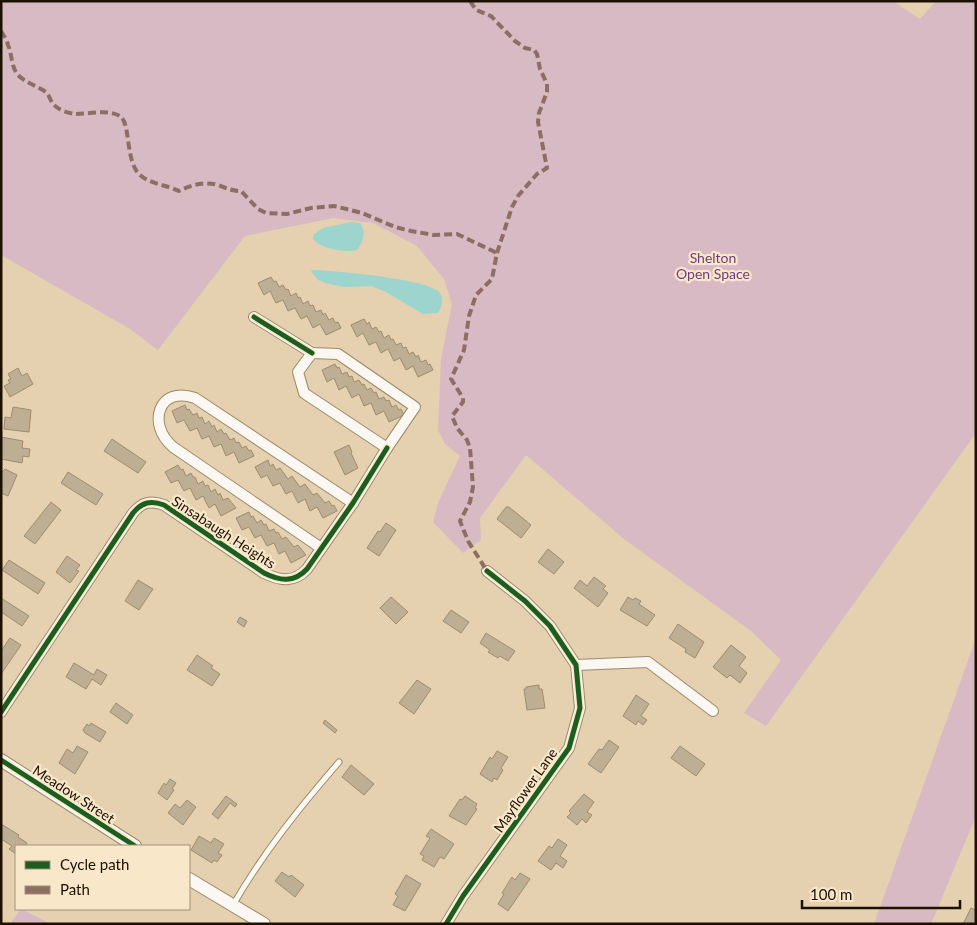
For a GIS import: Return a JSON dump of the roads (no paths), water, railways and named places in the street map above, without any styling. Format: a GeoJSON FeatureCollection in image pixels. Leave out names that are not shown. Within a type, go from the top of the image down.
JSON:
{"type":"FeatureCollection","features":[{"type":"Feature","properties":{"kind":"street","name":"Sinsabaugh Heights"},"geometry":{"type":"LineString","coordinates":[[1,712],[133,513],[144,503],[153,502],[164,505],[264,573],[277,579],[290,580],[301,575],[321,548],[353,503],[415,407],[338,354],[312,353],[254,318]]}},
{"type":"Feature","properties":{"kind":"street"},"geometry":{"type":"LineString","coordinates":[[312,353],[298,372],[304,393],[387,448]]}},
{"type":"Feature","properties":{"kind":"street"},"geometry":{"type":"LineString","coordinates":[[321,548],[173,447],[163,437],[158,425],[160,408],[168,400],[177,396],[186,395],[194,398],[353,503]]}},
{"type":"Feature","properties":{"kind":"street","name":"Mayflower Lane"},"geometry":{"type":"LineString","coordinates":[[446,924],[463,896],[568,748],[580,708],[576,665],[550,626],[526,601],[487,571]]}},
{"type":"Feature","properties":{"kind":"street"},"geometry":{"type":"LineString","coordinates":[[576,665],[648,662],[713,711]]}},
{"type":"Feature","properties":{"kind":"street","name":"Meadow Street"},"geometry":{"type":"LineString","coordinates":[[1,760],[133,845]]}},
{"type":"Feature","properties":{"kind":"street"},"geometry":{"type":"LineString","coordinates":[[190,880],[264,924]]}},
{"type":"Feature","properties":{"kind":"lane"},"geometry":{"type":"LineString","coordinates":[[232,905],[256,866],[305,801],[338,762]]}},
{"type":"Feature","properties":{"kind":"water"},"geometry":{"type":"Polygon","coordinates":[[[351,222],[360,223],[364,233],[357,250],[334,249],[322,245],[313,239],[314,234],[323,228],[351,222]]]}},
{"type":"Feature","properties":{"kind":"water"},"geometry":{"type":"Polygon","coordinates":[[[311,271],[378,276],[414,282],[438,291],[442,296],[442,305],[438,313],[423,314],[384,291],[371,286],[344,287],[325,283],[318,280],[311,271]]]}},
{"type":"Feature","properties":{"kind":"park label","name":"Shelton Open Space"},"geometry":{"type":"Point","coordinates":[713,266]}}]}
